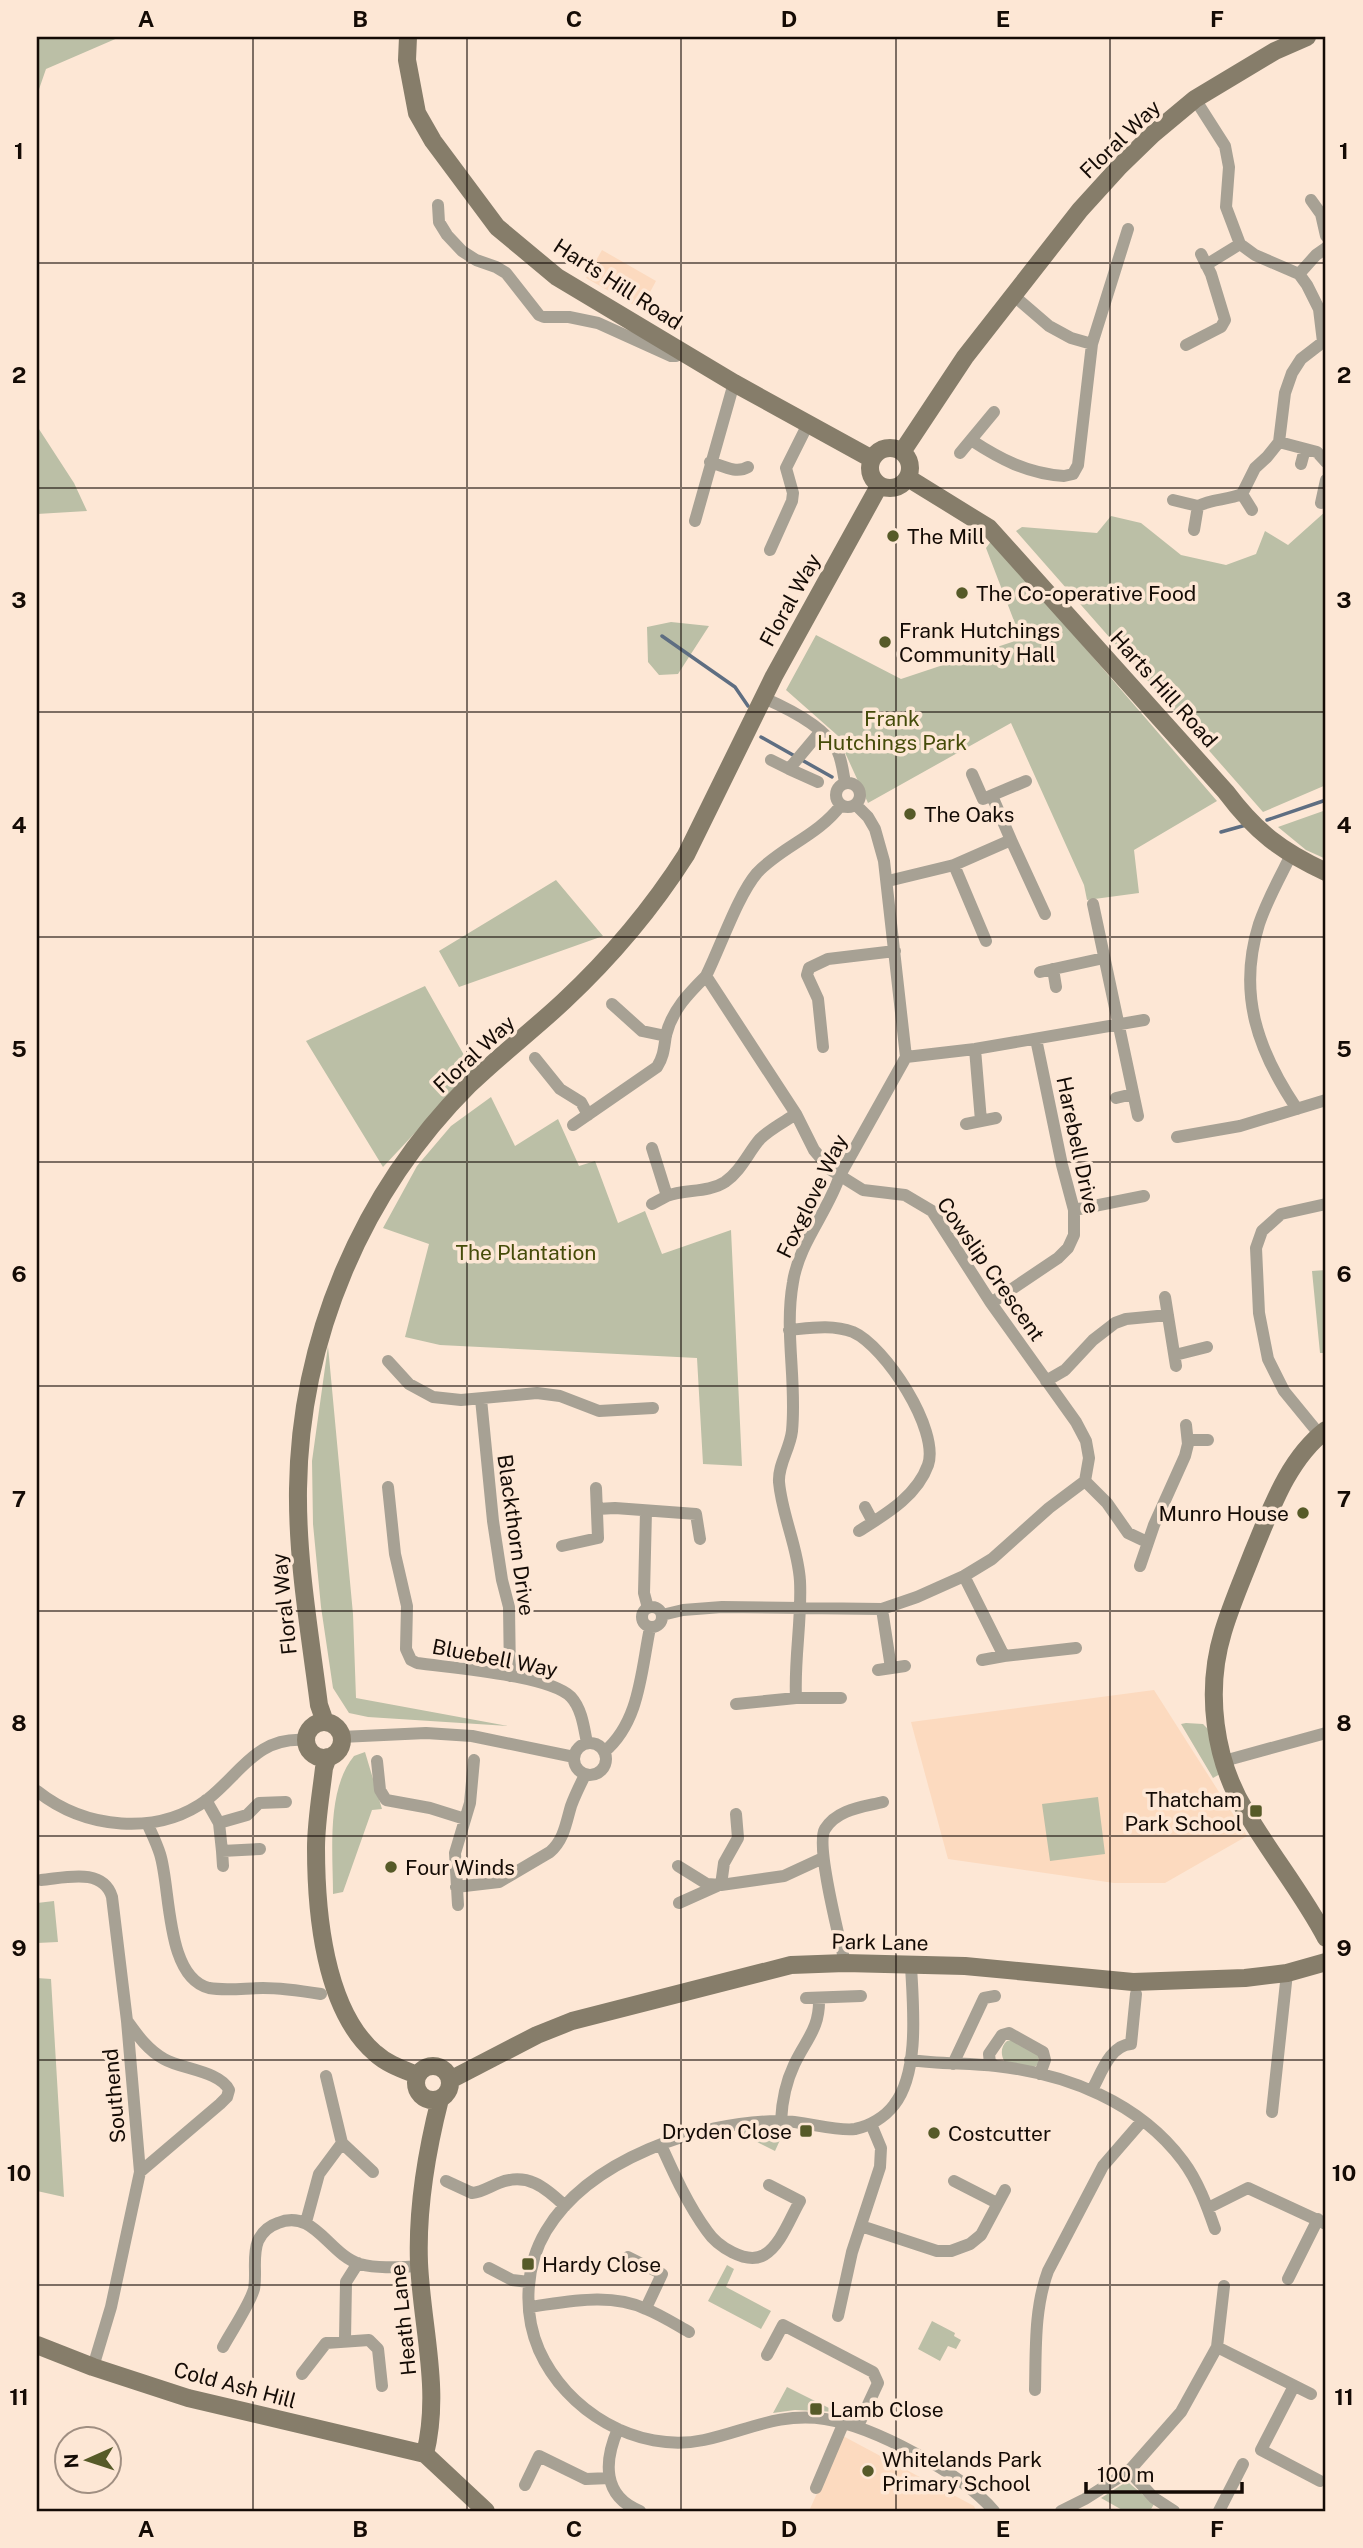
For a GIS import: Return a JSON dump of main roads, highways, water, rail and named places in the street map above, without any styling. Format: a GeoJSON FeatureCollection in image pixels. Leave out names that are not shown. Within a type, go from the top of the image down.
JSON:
{"type":"FeatureCollection","features":[{"type":"Feature","properties":{"kind":"waterway"},"geometry":{"type":"LineString","coordinates":[[662,636],[735,687],[748,706]]}},
{"type":"Feature","properties":{"kind":"waterway"},"geometry":{"type":"LineString","coordinates":[[761,737],[832,777]]}},
{"type":"Feature","properties":{"kind":"waterway"},"geometry":{"type":"LineString","coordinates":[[1267,820],[1326,800]]}},
{"type":"Feature","properties":{"kind":"waterway"},"geometry":{"type":"LineString","coordinates":[[1221,832],[1246,825]]}},
{"type":"Feature","properties":{"kind":"place","name":"The Mill"},"geometry":{"type":"Point","coordinates":[893,536]}},
{"type":"Feature","properties":{"kind":"place","name":"The Co-operative Food"},"geometry":{"type":"Point","coordinates":[962,593]}},
{"type":"Feature","properties":{"kind":"place","name":"Frank Hutchings Community Hall"},"geometry":{"type":"Point","coordinates":[885,642]}},
{"type":"Feature","properties":{"kind":"place","name":"The Oaks"},"geometry":{"type":"Point","coordinates":[910,814]}},
{"type":"Feature","properties":{"kind":"place","name":"Munro House"},"geometry":{"type":"Point","coordinates":[1303,1513]}},
{"type":"Feature","properties":{"kind":"place","name":"Thatcham Park School"},"geometry":{"type":"Point","coordinates":[1256,1811]}},
{"type":"Feature","properties":{"kind":"place","name":"Four Winds"},"geometry":{"type":"Point","coordinates":[391,1867]}},
{"type":"Feature","properties":{"kind":"place","name":"Dryden Close"},"geometry":{"type":"Point","coordinates":[806,2131]}},
{"type":"Feature","properties":{"kind":"place","name":"Costcutter"},"geometry":{"type":"Point","coordinates":[934,2133]}},
{"type":"Feature","properties":{"kind":"place","name":"Hardy Close"},"geometry":{"type":"Point","coordinates":[528,2264]}},
{"type":"Feature","properties":{"kind":"place","name":"Lamb Close"},"geometry":{"type":"Point","coordinates":[816,2409]}},
{"type":"Feature","properties":{"kind":"place","name":"Whitelands Park Primary School"},"geometry":{"type":"Point","coordinates":[868,2471]}},
{"type":"Feature","properties":{"kind":"park label","name":"Frank Hutchings Park"},"geometry":{"type":"Point","coordinates":[892,730]}},
{"type":"Feature","properties":{"kind":"park label","name":"The Plantation"},"geometry":{"type":"Point","coordinates":[526,1252]}}]}
